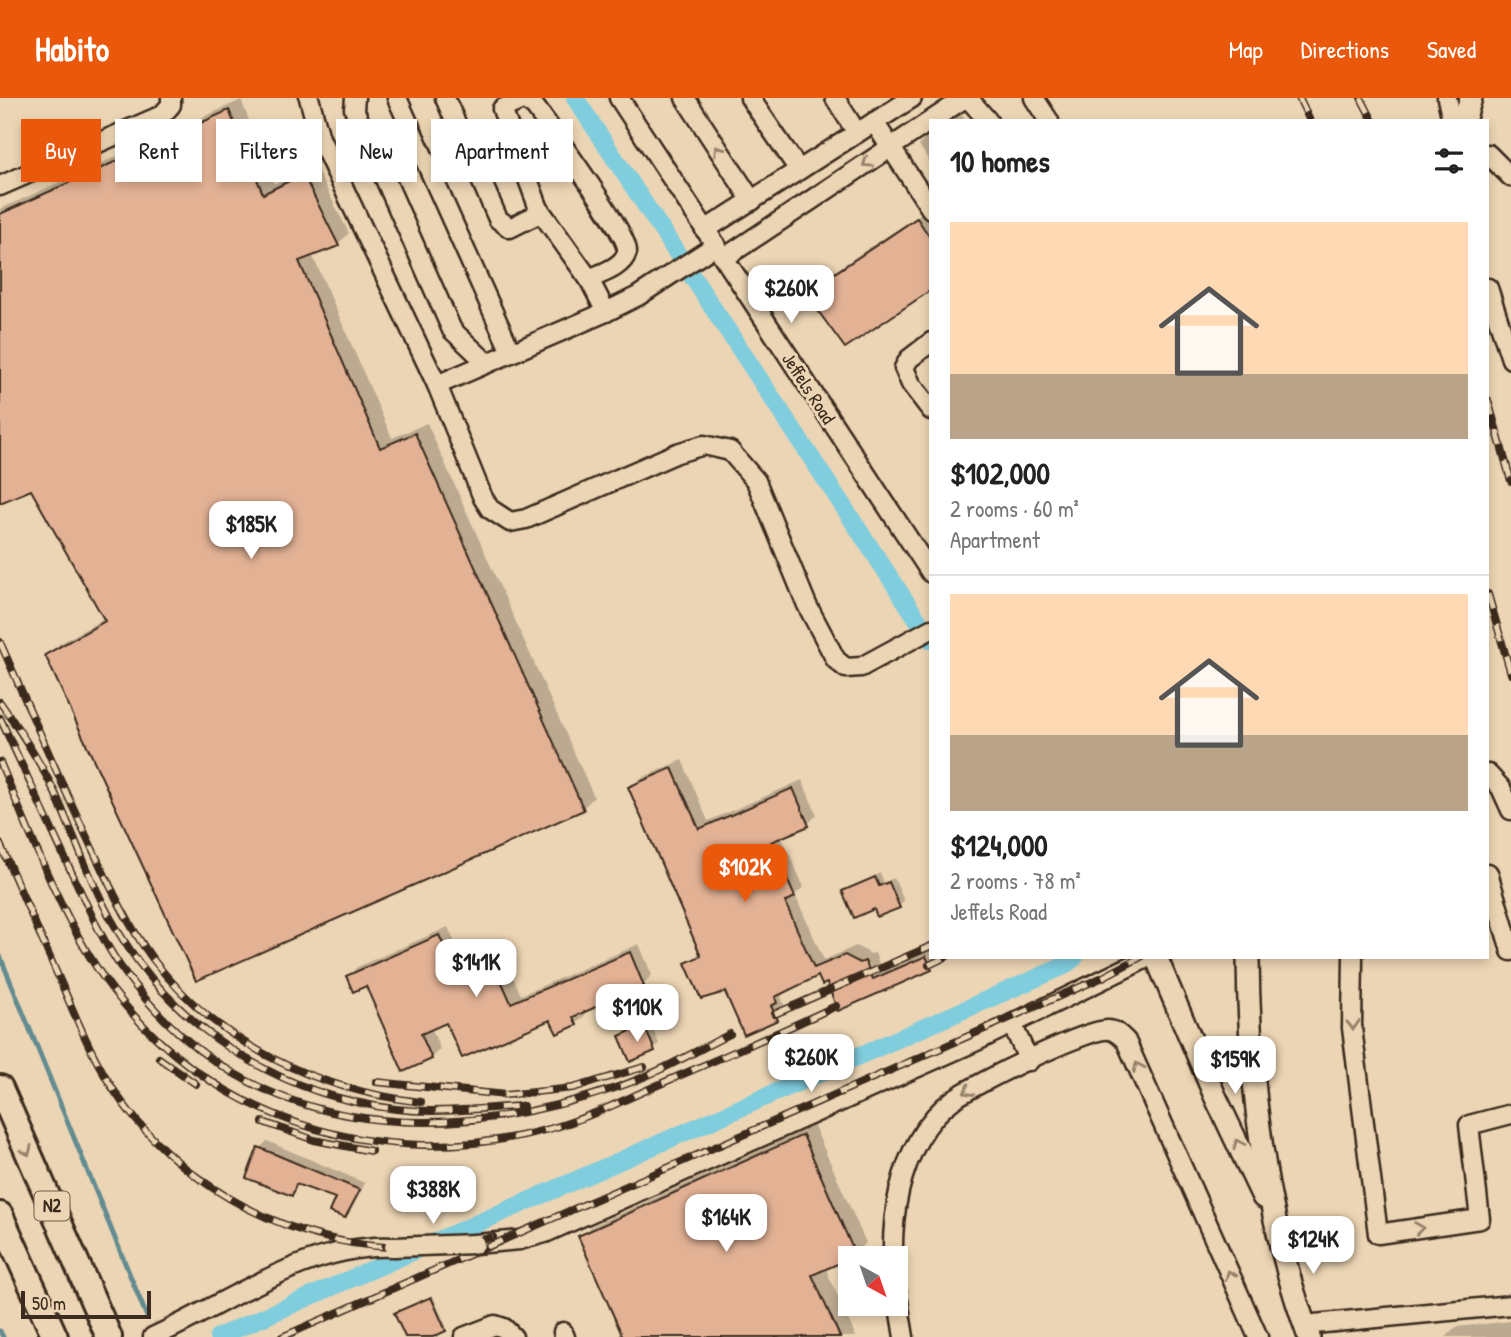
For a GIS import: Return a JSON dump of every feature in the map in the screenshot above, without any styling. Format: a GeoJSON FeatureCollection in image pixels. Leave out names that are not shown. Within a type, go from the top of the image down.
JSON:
{"type":"FeatureCollection","features":[{"type":"Feature","properties":{"kind":"highway","name":"N2"},"geometry":{"type":"LineString","coordinates":[[0,1088],[106,1331]]}},
{"type":"Feature","properties":{"kind":"highway"},"geometry":{"type":"LineString","coordinates":[[0,1215],[55,1337]]}},
{"type":"Feature","properties":{"kind":"main road"},"geometry":{"type":"LineString","coordinates":[[1465,119],[1471,98]]}},
{"type":"Feature","properties":{"kind":"main road"},"geometry":{"type":"LineString","coordinates":[[1157,959],[1215,1096],[1278,1228]]}},
{"type":"Feature","properties":{"kind":"main road"},"geometry":{"type":"LineString","coordinates":[[1248,959],[1249,1031],[1262,1149],[1278,1228],[1307,1331]]}},
{"type":"Feature","properties":{"kind":"street"},"geometry":{"type":"LineString","coordinates":[[0,186],[162,115],[171,105],[171,98]]}},
{"type":"Feature","properties":{"kind":"street"},"geometry":{"type":"LineString","coordinates":[[309,98],[320,138],[437,385],[483,498],[490,509],[510,522],[526,519],[677,453],[704,445],[714,446],[730,452],[756,481],[807,605],[836,660],[846,668],[861,667],[929,630]]}},
{"type":"Feature","properties":{"kind":"street"},"geometry":{"type":"LineString","coordinates":[[355,98],[354,109],[452,330],[487,363]]}},
{"type":"Feature","properties":{"kind":"street"},"geometry":{"type":"LineString","coordinates":[[397,98],[512,352]]}},
{"type":"Feature","properties":{"kind":"street"},"geometry":{"type":"LineString","coordinates":[[445,98],[501,223],[510,228],[534,216],[539,209]]}},
{"type":"Feature","properties":{"kind":"street","name":"Jeffels Road"},"geometry":{"type":"LineString","coordinates":[[619,98],[929,570]]}},
{"type":"Feature","properties":{"kind":"street"},"geometry":{"type":"LineString","coordinates":[[685,98],[752,201]]}},
{"type":"Feature","properties":{"kind":"street"},"geometry":{"type":"LineString","coordinates":[[750,98],[799,170]]}},
{"type":"Feature","properties":{"kind":"street"},"geometry":{"type":"LineString","coordinates":[[835,98],[857,133]]}},
{"type":"Feature","properties":{"kind":"street"},"geometry":{"type":"LineString","coordinates":[[715,244],[752,201],[912,98]]}},
{"type":"Feature","properties":{"kind":"street"},"geometry":{"type":"LineString","coordinates":[[934,119],[966,98],[986,119]]}},
{"type":"Feature","properties":{"kind":"street"},"geometry":{"type":"LineString","coordinates":[[1034,98],[1048,119]]}},
{"type":"Feature","properties":{"kind":"street"},"geometry":{"type":"LineString","coordinates":[[1447,98],[1452,119]]}},
{"type":"Feature","properties":{"kind":"street"},"geometry":{"type":"LineString","coordinates":[[589,279],[620,264],[626,254],[627,242],[611,214],[595,195],[536,107],[524,99],[506,105],[501,114],[539,209],[589,279],[606,312]]}},
{"type":"Feature","properties":{"kind":"street"},"geometry":{"type":"LineString","coordinates":[[874,122],[929,206]]}},
{"type":"Feature","properties":{"kind":"street"},"geometry":{"type":"LineString","coordinates":[[437,385],[606,312],[649,289],[715,244],[890,148],[929,122]]}},
{"type":"Feature","properties":{"kind":"street"},"geometry":{"type":"LineString","coordinates":[[1489,156],[1511,177]]}},
{"type":"Feature","properties":{"kind":"street"},"geometry":{"type":"LineString","coordinates":[[1489,291],[1511,359]]}},
{"type":"Feature","properties":{"kind":"street"},"geometry":{"type":"LineString","coordinates":[[929,343],[909,359],[904,368],[911,384],[929,407]]}},
{"type":"Feature","properties":{"kind":"street"},"geometry":{"type":"LineString","coordinates":[[1489,775],[1500,788],[1511,810]]}},
{"type":"Feature","properties":{"kind":"street"},"geometry":{"type":"LineString","coordinates":[[1489,876],[1511,951]]}},
{"type":"Feature","properties":{"kind":"street"},"geometry":{"type":"LineString","coordinates":[[153,1337],[286,1271],[327,1255],[354,1248],[520,1240],[545,1233],[1012,1024],[1145,959]]}},
{"type":"Feature","properties":{"kind":"street"},"geometry":{"type":"LineString","coordinates":[[1353,959],[1352,1028],[1378,1234],[1480,1219],[1469,1125],[1511,1114]]}},
{"type":"Feature","properties":{"kind":"street"},"geometry":{"type":"LineString","coordinates":[[1012,1024],[1029,1061]]}},
{"type":"Feature","properties":{"kind":"street"},"geometry":{"type":"LineString","coordinates":[[893,1246],[894,1207],[903,1176],[919,1139],[953,1099],[1070,1041],[1107,1029],[1119,1033],[1126,1041],[1258,1337]]}},
{"type":"Feature","properties":{"kind":"street"},"geometry":{"type":"LineString","coordinates":[[1307,1331],[1511,1305]]}},
{"type":"Feature","properties":{"kind":"street"},"geometry":{"type":"LineString","coordinates":[[900,1316],[904,1337]]}},
{"type":"Feature","properties":{"kind":"street"},"geometry":{"type":"LineString","coordinates":[[464,1337],[495,1325],[504,1328],[513,1337]]}},
{"type":"Feature","properties":{"kind":"building"},"geometry":{"type":"Polygon","coordinates":[[[229,110],[233,119],[216,119],[216,182],[258,182],[263,194],[287,182],[307,182],[339,246],[299,261],[380,448],[415,433],[584,810],[196,981],[45,655],[105,621],[31,490],[0,503],[0,214],[70,182],[101,182],[101,168],[115,162],[115,182],[202,182],[202,122],[229,110]]]}},
{"type":"Feature","properties":{"kind":"building"},"geometry":{"type":"Polygon","coordinates":[[[917,218],[929,236],[929,291],[845,348],[805,293],[917,218]]]}},
{"type":"Feature","properties":{"kind":"building"},"geometry":{"type":"Polygon","coordinates":[[[672,768],[699,829],[793,788],[809,826],[771,842],[795,897],[785,902],[814,968],[845,955],[860,963],[865,961],[873,979],[926,956],[932,970],[838,1011],[827,983],[822,985],[818,976],[775,997],[777,1003],[771,1006],[778,1020],[744,1035],[725,992],[701,999],[685,963],[701,956],[628,787],[672,768]]]}},
{"type":"Feature","properties":{"kind":"building"},"geometry":{"type":"Polygon","coordinates":[[[875,877],[879,886],[889,882],[900,908],[877,917],[874,909],[854,918],[842,891],[875,877]]]}},
{"type":"Feature","properties":{"kind":"building"},"geometry":{"type":"Polygon","coordinates":[[[439,935],[454,968],[489,953],[511,1003],[630,952],[644,986],[573,1017],[577,1025],[557,1034],[550,1020],[462,1058],[446,1023],[421,1034],[432,1059],[403,1072],[366,986],[353,992],[346,976],[439,935]]]}},
{"type":"Feature","properties":{"kind":"building"},"geometry":{"type":"Polygon","coordinates":[[[644,1025],[655,1051],[630,1062],[619,1036],[644,1025]]]}},
{"type":"Feature","properties":{"kind":"building"},"geometry":{"type":"Polygon","coordinates":[[[803,1135],[852,1246],[838,1246],[838,1264],[812,1275],[840,1337],[623,1337],[578,1236],[803,1135]]]}},
{"type":"Feature","properties":{"kind":"building"},"geometry":{"type":"Polygon","coordinates":[[[258,1147],[360,1190],[345,1218],[329,1212],[335,1198],[296,1184],[292,1196],[246,1178],[258,1147]]]}},
{"type":"Feature","properties":{"kind":"building"},"geometry":{"type":"Polygon","coordinates":[[[431,1297],[446,1331],[433,1337],[405,1337],[394,1313],[431,1297]]]}},
{"type":"Feature","properties":{"kind":"waterway"},"geometry":{"type":"LineString","coordinates":[[575,98],[929,637]]}},
{"type":"Feature","properties":{"kind":"waterway"},"geometry":{"type":"LineString","coordinates":[[0,956],[147,1317]]}},
{"type":"Feature","properties":{"kind":"waterway"},"geometry":{"type":"LineString","coordinates":[[218,1337],[1064,966],[1073,959]]}},
{"type":"Feature","properties":{"kind":"waterway"},"geometry":{"type":"LineString","coordinates":[[0,1331],[3,1337]]}},
{"type":"Feature","properties":{"kind":"railway"},"geometry":{"type":"LineString","coordinates":[[1299,98],[1309,119]]}},
{"type":"Feature","properties":{"kind":"railway"},"geometry":{"type":"LineString","coordinates":[[1361,98],[1372,119]]}},
{"type":"Feature","properties":{"kind":"railway"},"geometry":{"type":"LineString","coordinates":[[1489,404],[1511,481]]}},
{"type":"Feature","properties":{"kind":"railway"},"geometry":{"type":"LineString","coordinates":[[1489,597],[1511,674]]}},
{"type":"Feature","properties":{"kind":"railway"},"geometry":{"type":"LineString","coordinates":[[0,642],[119,904],[152,958],[178,988],[207,1015],[272,1058],[344,1087],[421,1102]]}},
{"type":"Feature","properties":{"kind":"railway"},"geometry":{"type":"LineString","coordinates":[[0,702],[49,781],[111,919],[135,957],[163,991],[195,1022],[268,1071],[309,1088],[352,1101],[396,1109],[427,1111],[523,1106]]}},
{"type":"Feature","properties":{"kind":"railway"},"geometry":{"type":"LineString","coordinates":[[0,718],[105,942],[120,966],[168,1023],[222,1066],[281,1096],[343,1114],[409,1122],[476,1119],[546,1108],[630,1083],[730,1034]]}},
{"type":"Feature","properties":{"kind":"railway"},"geometry":{"type":"LineString","coordinates":[[0,762],[60,901],[103,977],[145,1027],[192,1068],[244,1101],[301,1124],[361,1139],[422,1145],[485,1142],[549,1129],[608,1107],[836,1006]]}},
{"type":"Feature","properties":{"kind":"railway"},"geometry":{"type":"LineString","coordinates":[[0,844],[104,1074],[122,1102],[156,1142],[196,1176],[240,1204],[288,1226],[338,1240],[389,1247],[441,1246],[493,1237]]}},
{"type":"Feature","properties":{"kind":"railway"},"geometry":{"type":"LineString","coordinates":[[775,1014],[929,947]]}},
{"type":"Feature","properties":{"kind":"railway"},"geometry":{"type":"LineString","coordinates":[[929,965],[942,959]]}},
{"type":"Feature","properties":{"kind":"railway"},"geometry":{"type":"LineString","coordinates":[[282,1337],[1103,977],[1137,959]]}},
{"type":"Feature","properties":{"kind":"railway"},"geometry":{"type":"LineString","coordinates":[[159,1058],[196,1084]]}},
{"type":"Feature","properties":{"kind":"railway"},"geometry":{"type":"LineString","coordinates":[[376,1082],[506,1095],[573,1088],[644,1067]]}},
{"type":"Feature","properties":{"kind":"railway"},"geometry":{"type":"LineString","coordinates":[[263,1122],[314,1140],[371,1151]]}}]}
